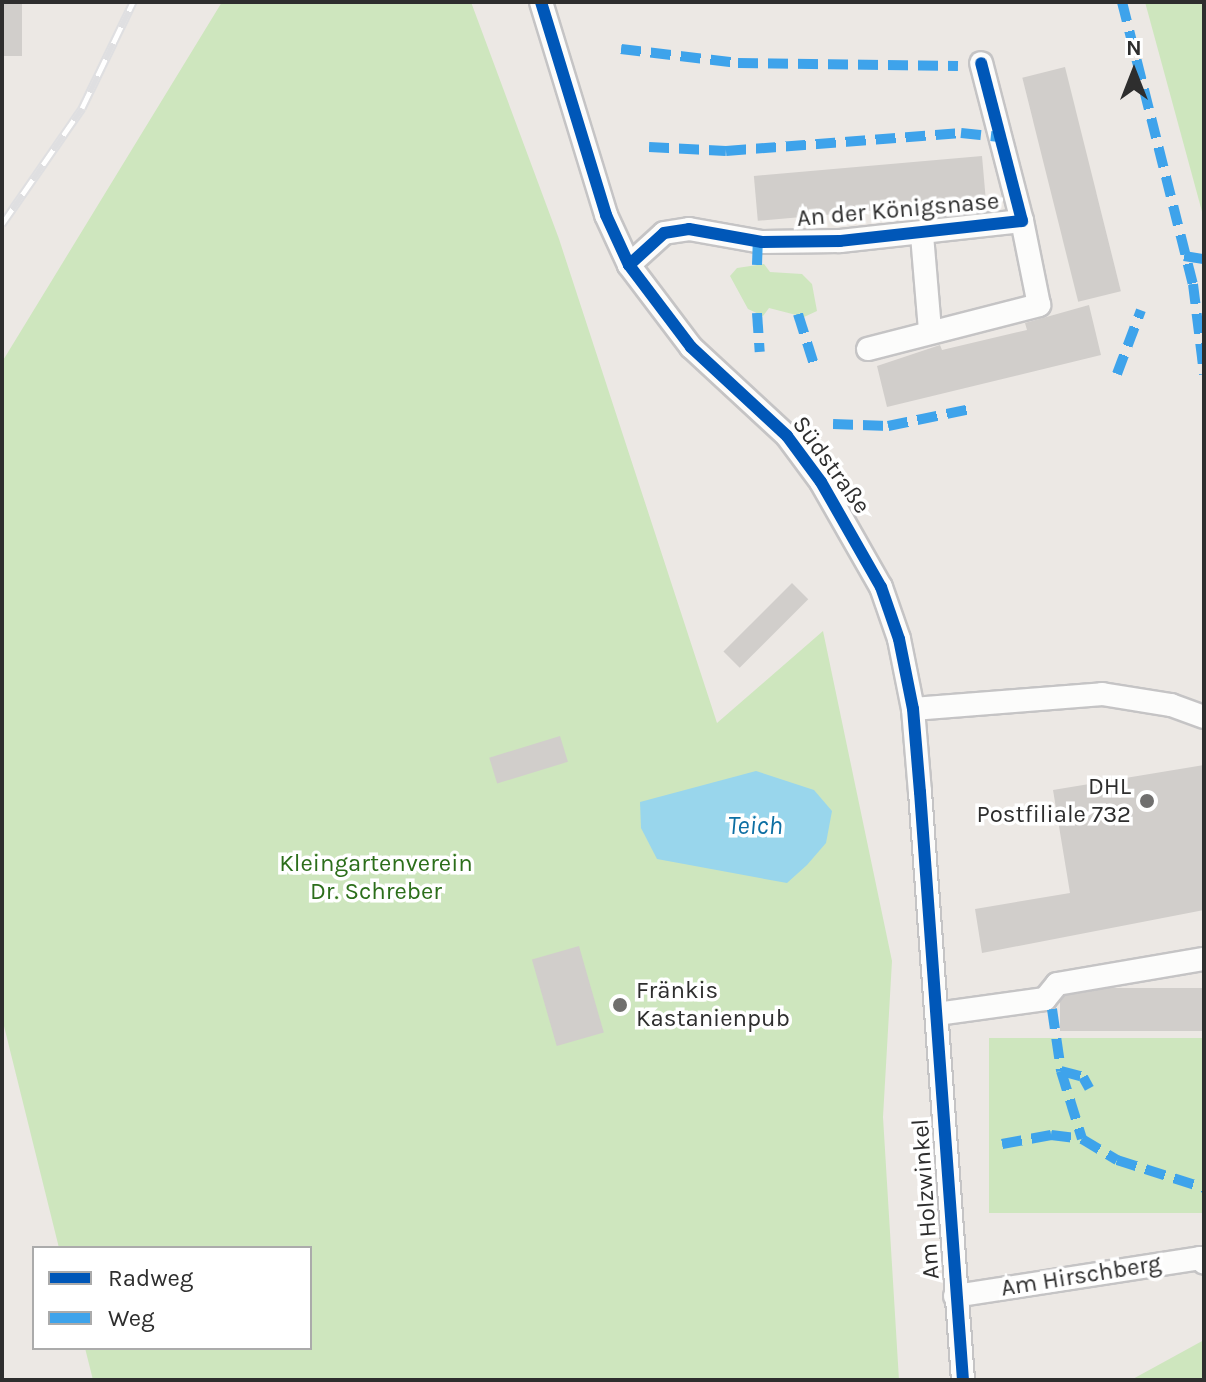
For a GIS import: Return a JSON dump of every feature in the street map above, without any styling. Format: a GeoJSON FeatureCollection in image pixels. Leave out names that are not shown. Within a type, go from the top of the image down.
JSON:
{"type":"FeatureCollection","features":[{"type":"Feature","properties":{"kind":"street","name":"Südstraße"},"geometry":{"type":"LineString","coordinates":[[541,2],[606,215],[629,265],[691,347],[787,436],[849,525],[881,587],[899,639],[913,709],[937,1014]]}},
{"type":"Feature","properties":{"kind":"street","name":"An der Königsnase"},"geometry":{"type":"LineString","coordinates":[[868,349],[1039,305],[1022,221],[981,63]]}},
{"type":"Feature","properties":{"kind":"street","name":"An der Königsnase"},"geometry":{"type":"LineString","coordinates":[[629,265],[664,233],[689,229],[762,242],[922,235],[1022,221]]}},
{"type":"Feature","properties":{"kind":"street","name":"An der Königsnase"},"geometry":{"type":"LineString","coordinates":[[922,235],[930,331]]}},
{"type":"Feature","properties":{"kind":"street"},"geometry":{"type":"LineString","coordinates":[[913,709],[1102,694],[1171,705],[1204,717]]}},
{"type":"Feature","properties":{"kind":"street"},"geometry":{"type":"LineString","coordinates":[[937,1014],[1045,999],[1057,984],[1204,959]]}},
{"type":"Feature","properties":{"kind":"street","name":"Am Holzwinkel"},"geometry":{"type":"LineString","coordinates":[[937,1014],[963,1380]]}},
{"type":"Feature","properties":{"kind":"street","name":"Am Hirschberg"},"geometry":{"type":"LineString","coordinates":[[955,1296],[1200,1258],[1204,1263]]}},
{"type":"Feature","properties":{"kind":"green space","name":"Kleingartenverein Dr. Schreber"},"geometry":{"type":"Polygon","coordinates":[[[222,2],[471,2],[559,239],[717,723],[823,631],[892,961],[883,1117],[899,1380],[93,1380],[86,1350],[312,1350],[312,1246],[59,1246],[2,1018],[2,362],[222,2]]]}},
{"type":"Feature","properties":{"kind":"green space"},"geometry":{"type":"Polygon","coordinates":[[[1145,2],[1204,2],[1204,219],[1145,2]]]}},
{"type":"Feature","properties":{"kind":"green space"},"geometry":{"type":"Polygon","coordinates":[[[764,264],[770,272],[802,274],[812,284],[817,311],[804,317],[769,308],[763,316],[748,309],[730,276],[737,268],[764,264]]]}},
{"type":"Feature","properties":{"kind":"green space"},"geometry":{"type":"Polygon","coordinates":[[[989,1038],[1204,1038],[1204,1213],[989,1213],[989,1038]]]}},
{"type":"Feature","properties":{"kind":"green space"},"geometry":{"type":"Polygon","coordinates":[[[1204,1340],[1204,1380],[1131,1380],[1204,1340]]]}},
{"type":"Feature","properties":{"kind":"water","name":"Teich"},"geometry":{"type":"Polygon","coordinates":[[[756,771],[814,790],[832,811],[826,843],[787,883],[657,859],[641,828],[640,802],[756,771]]]}},
{"type":"Feature","properties":{"kind":"building"},"geometry":{"type":"Polygon","coordinates":[[[2,2],[22,2],[22,56],[2,56],[2,2]]]}},
{"type":"Feature","properties":{"kind":"building"},"geometry":{"type":"Polygon","coordinates":[[[1065,67],[1121,291],[1078,302],[1022,78],[1065,67]]]}},
{"type":"Feature","properties":{"kind":"building"},"geometry":{"type":"Polygon","coordinates":[[[982,156],[986,201],[758,221],[754,176],[982,156]]]}},
{"type":"Feature","properties":{"kind":"building"},"geometry":{"type":"Polygon","coordinates":[[[1089,305],[1101,355],[887,407],[877,366],[940,345],[942,350],[1027,330],[1025,323],[1089,305]]]}},
{"type":"Feature","properties":{"kind":"building"},"geometry":{"type":"Polygon","coordinates":[[[792,583],[808,599],[740,668],[723,652],[792,583]]]}},
{"type":"Feature","properties":{"kind":"building"},"geometry":{"type":"Polygon","coordinates":[[[560,736],[568,762],[497,783],[489,758],[560,736]]]}},
{"type":"Feature","properties":{"kind":"building"},"geometry":{"type":"Polygon","coordinates":[[[1204,765],[1204,910],[982,953],[975,909],[1070,893],[1053,790],[1204,765]]]}},
{"type":"Feature","properties":{"kind":"building"},"geometry":{"type":"Polygon","coordinates":[[[579,946],[604,1033],[557,1046],[532,960],[579,946]]]}},
{"type":"Feature","properties":{"kind":"building"},"geometry":{"type":"Polygon","coordinates":[[[1060,988],[1204,988],[1204,1031],[1060,1031],[1060,988]]]}},
{"type":"Feature","properties":{"kind":"railway"},"geometry":{"type":"LineString","coordinates":[[2,224],[82,108],[133,2]]}},
{"type":"Feature","properties":{"kind":"marked path"},"geometry":{"type":"LineString","coordinates":[[1122,2],[1193,284],[1204,374]]}},
{"type":"Feature","properties":{"kind":"marked path"},"geometry":{"type":"LineString","coordinates":[[621,49],[738,63],[958,66]]}},
{"type":"Feature","properties":{"kind":"marked path"},"geometry":{"type":"LineString","coordinates":[[649,147],[726,151],[961,133],[1000,137]]}},
{"type":"Feature","properties":{"kind":"marked path"},"geometry":{"type":"LineString","coordinates":[[757,265],[758,241]]}},
{"type":"Feature","properties":{"kind":"marked path"},"geometry":{"type":"LineString","coordinates":[[1184,256],[1204,259]]}},
{"type":"Feature","properties":{"kind":"marked path"},"geometry":{"type":"LineString","coordinates":[[1117,374],[1141,310]]}},
{"type":"Feature","properties":{"kind":"marked path"},"geometry":{"type":"LineString","coordinates":[[757,313],[760,352]]}},
{"type":"Feature","properties":{"kind":"marked path"},"geometry":{"type":"LineString","coordinates":[[798,314],[815,368]]}},
{"type":"Feature","properties":{"kind":"marked path"},"geometry":{"type":"LineString","coordinates":[[833,424],[888,426],[971,409]]}},
{"type":"Feature","properties":{"kind":"marked path"},"geometry":{"type":"LineString","coordinates":[[1052,1009],[1061,1071],[1083,1077],[1089,1088]]}},
{"type":"Feature","properties":{"kind":"marked path"},"geometry":{"type":"LineString","coordinates":[[1061,1071],[1082,1139],[1117,1160],[1204,1188]]}},
{"type":"Feature","properties":{"kind":"marked path"},"geometry":{"type":"LineString","coordinates":[[1002,1144],[1051,1135],[1082,1139]]}},
{"type":"Feature","properties":{"kind":"cycle path"},"geometry":{"type":"LineString","coordinates":[[541,2],[606,215],[629,265],[691,347],[787,436],[821,482],[881,587],[899,639],[913,709],[963,1380]]}},
{"type":"Feature","properties":{"kind":"cycle path"},"geometry":{"type":"LineString","coordinates":[[629,265],[664,233],[689,229],[762,242],[840,241],[1022,221],[981,63]]}},
{"type":"Feature","properties":{"kind":"place","name":"DHL Postfiliale 732"},"geometry":{"type":"Point","coordinates":[1147,801]}},
{"type":"Feature","properties":{"kind":"place","name":"Fränkis Kastanienpub"},"geometry":{"type":"Point","coordinates":[620,1005]}}]}
